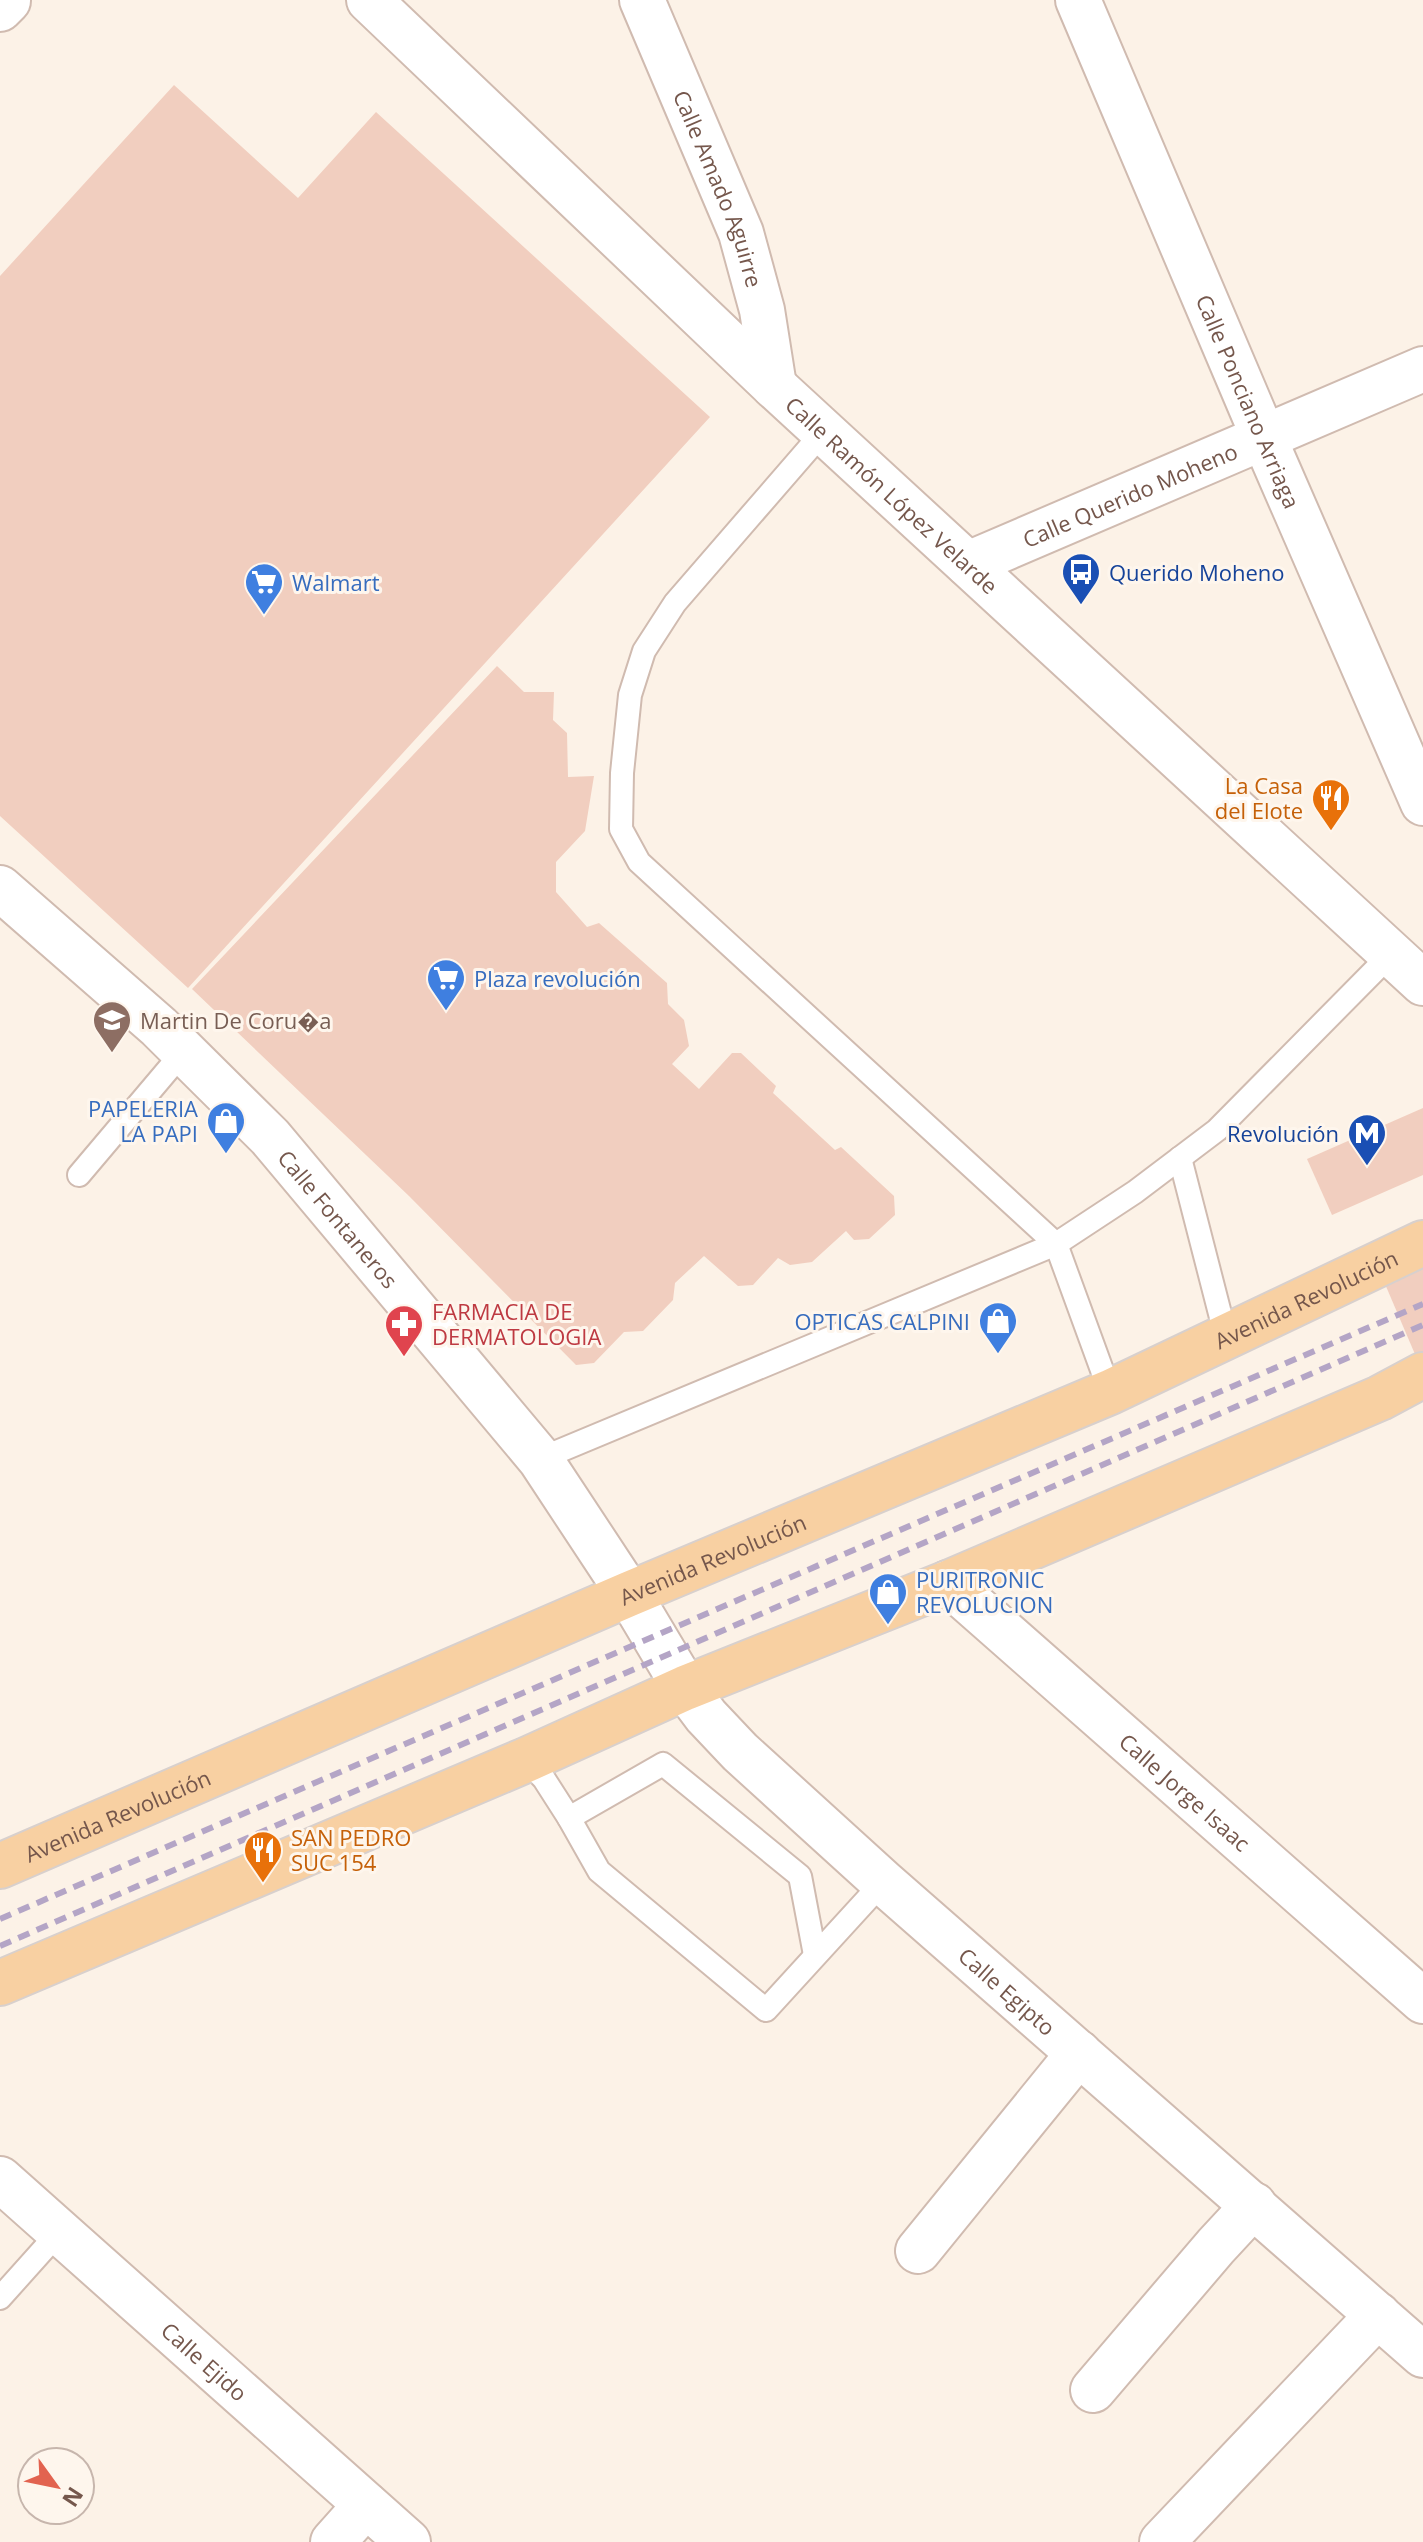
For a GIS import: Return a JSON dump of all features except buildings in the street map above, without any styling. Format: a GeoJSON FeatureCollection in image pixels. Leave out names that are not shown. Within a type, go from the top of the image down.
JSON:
{"type":"FeatureCollection","features":[{"type":"Feature","properties":{"kind":"main road","name":"Avenida Revolución"},"geometry":{"type":"LineString","coordinates":[[0,1866],[629,1594],[1110,1392],[1423,1243]]}},
{"type":"Feature","properties":{"kind":"main road"},"geometry":{"type":"LineString","coordinates":[[0,1983],[526,1760],[685,1688],[948,1583],[1380,1398],[1423,1375]]}},
{"type":"Feature","properties":{"kind":"street","name":"Calle Ramón López Velarde"},"geometry":{"type":"LineString","coordinates":[[369,0],[774,386],[1423,983]]}},
{"type":"Feature","properties":{"kind":"street","name":"Calle Amado Aguirre"},"geometry":{"type":"LineString","coordinates":[[642,0],[741,233],[762,310],[774,386]]}},
{"type":"Feature","properties":{"kind":"street","name":"Calle Ponciano Arriaga"},"geometry":{"type":"LineString","coordinates":[[1078,0],[1423,803]]}},
{"type":"Feature","properties":{"kind":"street"},"geometry":{"type":"LineString","coordinates":[[0,9],[8,1]]}},
{"type":"Feature","properties":{"kind":"street","name":"Calle Querido Moheno"},"geometry":{"type":"LineString","coordinates":[[968,564],[1423,369]]}},
{"type":"Feature","properties":{"kind":"street","name":"Calle Fontaneros"},"geometry":{"type":"LineString","coordinates":[[0,888],[159,1027],[270,1137],[540,1459],[629,1594]]}},
{"type":"Feature","properties":{"kind":"street","name":"Calle Jorge Isaac"},"geometry":{"type":"LineString","coordinates":[[948,1583],[1423,2001]]}},
{"type":"Feature","properties":{"kind":"street","name":"Calle Egipto"},"geometry":{"type":"LineString","coordinates":[[629,1594],[685,1688],[740,1752],[883,1882],[1423,2355]]}},
{"type":"Feature","properties":{"kind":"street"},"geometry":{"type":"LineString","coordinates":[[918,2251],[1079,2053]]}},
{"type":"Feature","properties":{"kind":"street","name":"Calle Ejido"},"geometry":{"type":"LineString","coordinates":[[0,2179],[408,2542]]}},
{"type":"Feature","properties":{"kind":"street"},"geometry":{"type":"LineString","coordinates":[[1093,2390],[1254,2205]]}},
{"type":"Feature","properties":{"kind":"street"},"geometry":{"type":"LineString","coordinates":[[1162,2542],[1378,2315]]}},
{"type":"Feature","properties":{"kind":"street"},"geometry":{"type":"LineString","coordinates":[[333,2542],[366,2505]]}},
{"type":"Feature","properties":{"kind":"lane"},"geometry":{"type":"LineString","coordinates":[[824,431],[675,603],[644,651],[630,695],[622,773],[621,829],[639,862],[1056,1244],[1110,1392]]}},
{"type":"Feature","properties":{"kind":"lane"},"geometry":{"type":"LineString","coordinates":[[540,1459],[1056,1244],[1135,1192],[1217,1130],[1390,955]]}},
{"type":"Feature","properties":{"kind":"lane"},"geometry":{"type":"LineString","coordinates":[[79,1175],[183,1052]]}},
{"type":"Feature","properties":{"kind":"lane"},"geometry":{"type":"LineString","coordinates":[[1180,1158],[1226,1337]]}},
{"type":"Feature","properties":{"kind":"lane"},"geometry":{"type":"LineString","coordinates":[[526,1760],[544,1779],[599,1871],[766,2010],[883,1882]]}},
{"type":"Feature","properties":{"kind":"lane"},"geometry":{"type":"LineString","coordinates":[[569,1818],[663,1764],[800,1876],[815,1955]]}},
{"type":"Feature","properties":{"kind":"lane"},"geometry":{"type":"LineString","coordinates":[[0,2298],[60,2231]]}},
{"type":"Feature","properties":{"kind":"railway"},"geometry":{"type":"LineString","coordinates":[[0,1919],[1423,1304]]}},
{"type":"Feature","properties":{"kind":"railway"},"geometry":{"type":"LineString","coordinates":[[0,1946],[1423,1325]]}},
{"type":"Feature","properties":{"kind":"place","name":"Querido Moheno"},"geometry":{"type":"Point","coordinates":[1081,606]}},
{"type":"Feature","properties":{"kind":"place","name":"Walmart"},"geometry":{"type":"Point","coordinates":[264,616]}},
{"type":"Feature","properties":{"kind":"place","name":"La Casa del Elote"},"geometry":{"type":"Point","coordinates":[1331,832]}},
{"type":"Feature","properties":{"kind":"place","name":"Plaza revolución"},"geometry":{"type":"Point","coordinates":[446,1012]}},
{"type":"Feature","properties":{"kind":"place","name":"Martin De Coru�a"},"geometry":{"type":"Point","coordinates":[112,1054]}},
{"type":"Feature","properties":{"kind":"place","name":"PAPELERIA LA PAPI"},"geometry":{"type":"Point","coordinates":[226,1155]}},
{"type":"Feature","properties":{"kind":"place","name":"Revolución"},"geometry":{"type":"Point","coordinates":[1367,1167]}},
{"type":"Feature","properties":{"kind":"place","name":"OPTICAS CALPINI"},"geometry":{"type":"Point","coordinates":[998,1355]}},
{"type":"Feature","properties":{"kind":"place","name":"FARMACIA DE DERMATOLOGIA"},"geometry":{"type":"Point","coordinates":[404,1358]}},
{"type":"Feature","properties":{"kind":"place","name":"PURITRONIC REVOLUCION"},"geometry":{"type":"Point","coordinates":[888,1626]}},
{"type":"Feature","properties":{"kind":"place","name":"SAN PEDRO SUC 154"},"geometry":{"type":"Point","coordinates":[263,1884]}}]}
